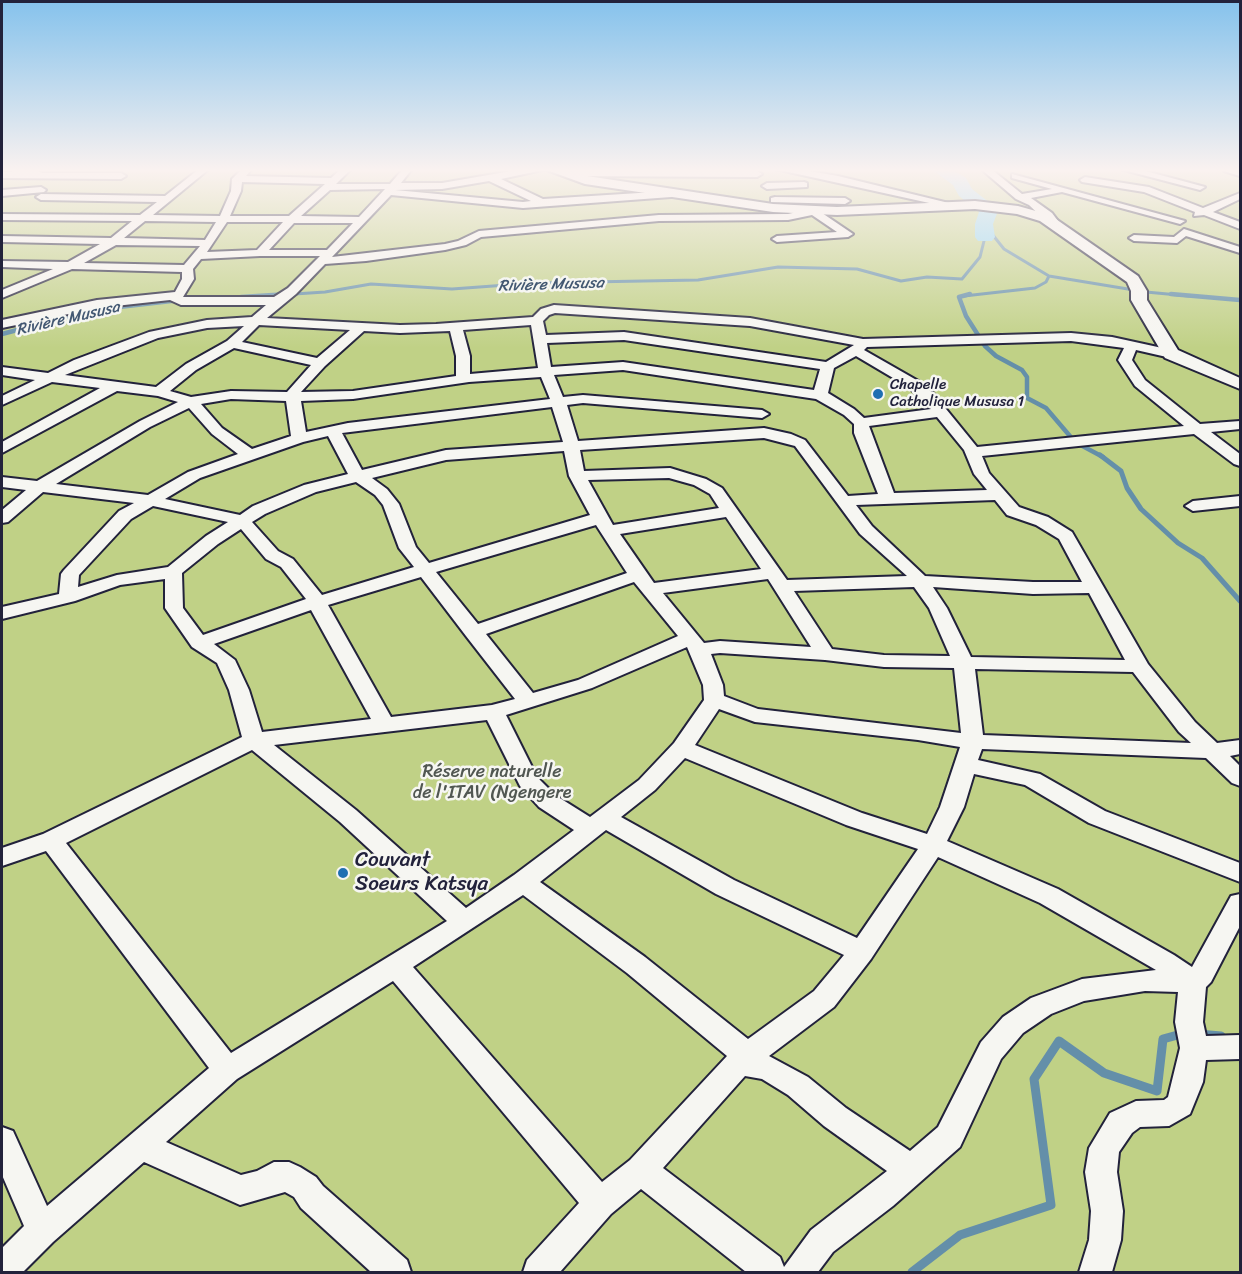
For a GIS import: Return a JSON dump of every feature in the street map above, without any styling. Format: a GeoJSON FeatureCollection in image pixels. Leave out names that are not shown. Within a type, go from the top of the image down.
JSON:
{"type":"FeatureCollection","features":[{"type":"Feature","properties":{"kind":"street"},"geometry":{"type":"LineString","coordinates":[[2,294],[70,266],[114,241],[131,228]]}},
{"type":"Feature","properties":{"kind":"street"},"geometry":{"type":"LineString","coordinates":[[176,298],[188,279],[187,269],[217,228]]}},
{"type":"Feature","properties":{"kind":"street"},"geometry":{"type":"LineString","coordinates":[[260,253],[283,228]]}},
{"type":"Feature","properties":{"kind":"street"},"geometry":{"type":"LineString","coordinates":[[159,392],[191,366],[232,344],[355,228]]}},
{"type":"Feature","properties":{"kind":"street"},"geometry":{"type":"LineString","coordinates":[[198,256],[260,253],[366,258],[445,248],[462,243],[479,234],[539,228]]}},
{"type":"Feature","properties":{"kind":"street"},"geometry":{"type":"LineString","coordinates":[[777,239],[848,234],[841,228]]}},
{"type":"Feature","properties":{"kind":"street"},"geometry":{"type":"LineString","coordinates":[[1061,228],[1124,271],[1138,290],[1171,354]]}},
{"type":"Feature","properties":{"kind":"street"},"geometry":{"type":"LineString","coordinates":[[1121,237],[1177,240],[1181,228]]}},
{"type":"Feature","properties":{"kind":"street"},"geometry":{"type":"LineString","coordinates":[[1186,228],[1240,250]]}},
{"type":"Feature","properties":{"kind":"street"},"geometry":{"type":"LineString","coordinates":[[2,239],[208,243]]}},
{"type":"Feature","properties":{"kind":"street"},"geometry":{"type":"LineString","coordinates":[[2,264],[187,269]]}},
{"type":"Feature","properties":{"kind":"street"},"geometry":{"type":"LineString","coordinates":[[2,324],[97,304],[176,298],[284,296]]}},
{"type":"Feature","properties":{"kind":"street"},"geometry":{"type":"LineString","coordinates":[[2,400],[50,376],[154,335],[207,324],[257,321],[400,329],[456,327],[537,321],[545,312],[554,309],[750,322],[860,347],[999,339],[1094,338],[1171,354],[1238,376]]}},
{"type":"Feature","properties":{"kind":"street"},"geometry":{"type":"LineString","coordinates":[[658,370],[693,317]]}},
{"type":"Feature","properties":{"kind":"street"},"geometry":{"type":"LineString","coordinates":[[2,1270],[42,1231],[227,1070],[465,922],[523,882],[647,785],[682,748],[714,700],[713,685],[695,644],[652,589],[638,575],[604,524],[577,476],[558,401],[545,370],[537,321]]}},
{"type":"Feature","properties":{"kind":"street"},"geometry":{"type":"LineString","coordinates":[[299,438],[293,397],[303,381],[320,363],[361,327]]}},
{"type":"Feature","properties":{"kind":"street"},"geometry":{"type":"LineString","coordinates":[[456,327],[463,356],[463,376],[469,378],[545,370],[623,366],[820,395],[849,412],[861,423],[862,433],[888,498]]}},
{"type":"Feature","properties":{"kind":"street"},"geometry":{"type":"LineString","coordinates":[[539,339],[606,335],[655,339],[828,366],[860,347]]}},
{"type":"Feature","properties":{"kind":"street"},"geometry":{"type":"LineString","coordinates":[[232,344],[320,363]]}},
{"type":"Feature","properties":{"kind":"street"},"geometry":{"type":"LineString","coordinates":[[1131,346],[1125,360],[1140,383],[1198,430],[1240,460]]}},
{"type":"Feature","properties":{"kind":"street"},"geometry":{"type":"LineString","coordinates":[[860,347],[928,396],[972,452],[982,474],[1013,511],[1042,521],[1066,536],[1139,666],[1187,727],[1240,778]]}},
{"type":"Feature","properties":{"kind":"street"},"geometry":{"type":"LineString","coordinates":[[820,395],[828,366]]}},
{"type":"Feature","properties":{"kind":"street"},"geometry":{"type":"LineString","coordinates":[[2,370],[159,392],[191,401],[217,431],[249,455]]}},
{"type":"Feature","properties":{"kind":"street"},"geometry":{"type":"LineString","coordinates":[[68,597],[70,574],[125,515],[194,475],[299,438],[369,424],[435,401],[469,378]]}},
{"type":"Feature","properties":{"kind":"street"},"geometry":{"type":"LineString","coordinates":[[2,448],[115,386]]}},
{"type":"Feature","properties":{"kind":"street"},"geometry":{"type":"LineString","coordinates":[[764,386],[762,414],[764,433]]}},
{"type":"Feature","properties":{"kind":"street"},"geometry":{"type":"LineString","coordinates":[[2,518],[38,488],[145,424],[191,401],[231,395],[293,397],[353,395],[435,401],[583,399],[762,414]]}},
{"type":"Feature","properties":{"kind":"street"},"geometry":{"type":"LineString","coordinates":[[861,423],[942,412]]}},
{"type":"Feature","properties":{"kind":"street"},"geometry":{"type":"LineString","coordinates":[[972,452],[1240,424]]}},
{"type":"Feature","properties":{"kind":"street"},"geometry":{"type":"LineString","coordinates":[[333,431],[357,476],[381,492],[391,504],[408,548],[527,700]]}},
{"type":"Feature","properties":{"kind":"street"},"geometry":{"type":"LineString","coordinates":[[2,613],[68,597],[117,580],[173,572],[212,540],[259,510],[310,488],[446,454],[465,455],[571,445],[764,433],[786,437],[800,443],[866,530],[915,574],[938,608],[964,664],[973,742],[951,807],[933,845],[862,952],[824,999],[744,1060],[641,1170],[600,1203],[539,1272]]}},
{"type":"Feature","properties":{"kind":"street"},"geometry":{"type":"LineString","coordinates":[[2,437],[17,440]]}},
{"type":"Feature","properties":{"kind":"street"},"geometry":{"type":"LineString","coordinates":[[577,476],[655,472],[686,477],[716,491],[778,580],[825,654]]}},
{"type":"Feature","properties":{"kind":"street"},"geometry":{"type":"LineString","coordinates":[[2,482],[149,500],[242,520],[272,555],[287,564],[318,603],[385,726]]}},
{"type":"Feature","properties":{"kind":"street"},"geometry":{"type":"LineString","coordinates":[[843,501],[1000,495]]}},
{"type":"Feature","properties":{"kind":"street"},"geometry":{"type":"LineString","coordinates":[[1193,506],[1240,501]]}},
{"type":"Feature","properties":{"kind":"street"},"geometry":{"type":"LineString","coordinates":[[199,643],[300,608],[426,571],[604,524],[731,511]]}},
{"type":"Feature","properties":{"kind":"street"},"geometry":{"type":"LineString","coordinates":[[173,572],[174,608],[199,643],[225,660],[239,690],[254,740],[348,816],[465,922]]}},
{"type":"Feature","properties":{"kind":"street"},"geometry":{"type":"LineString","coordinates":[[473,632],[638,575]]}},
{"type":"Feature","properties":{"kind":"street"},"geometry":{"type":"LineString","coordinates":[[652,589],[778,580],[920,581],[1033,588],[1095,587]]}},
{"type":"Feature","properties":{"kind":"street"},"geometry":{"type":"LineString","coordinates":[[2,857],[51,840],[254,740],[494,712],[585,684],[695,644],[884,661],[964,664],[1086,663],[1139,666]]}},
{"type":"Feature","properties":{"kind":"street"},"geometry":{"type":"LineString","coordinates":[[714,700],[755,715],[918,733],[973,742],[1212,751],[1240,747]]}},
{"type":"Feature","properties":{"kind":"street"},"geometry":{"type":"LineString","coordinates":[[494,712],[528,781],[547,801],[862,952]]}},
{"type":"Feature","properties":{"kind":"street"},"geometry":{"type":"LineString","coordinates":[[682,748],[854,819],[933,845],[1049,896],[1165,962],[1193,982]]}},
{"type":"Feature","properties":{"kind":"street"},"geometry":{"type":"LineString","coordinates":[[965,765],[1032,779],[1097,817],[1240,873]]}},
{"type":"Feature","properties":{"kind":"street"},"geometry":{"type":"LineString","coordinates":[[51,840],[227,1070]]}},
{"type":"Feature","properties":{"kind":"street"},"geometry":{"type":"LineString","coordinates":[[523,882],[636,965],[744,1060],[768,1068],[798,1086],[835,1117],[911,1170]]}},
{"type":"Feature","properties":{"kind":"street"},"geometry":{"type":"LineString","coordinates":[[798,1272],[822,1241],[949,1137],[992,1051],[1013,1025],[1041,1006],[1082,990],[1145,980],[1193,982],[1202,974],[1240,903]]}},
{"type":"Feature","properties":{"kind":"street"},"geometry":{"type":"LineString","coordinates":[[396,966],[600,1203]]}},
{"type":"Feature","properties":{"kind":"street"},"geometry":{"type":"LineString","coordinates":[[1096,1272],[1105,1239],[1107,1211],[1101,1172],[1104,1148],[1121,1123],[1136,1114],[1169,1113],[1179,1105],[1188,1082],[1193,982]]}},
{"type":"Feature","properties":{"kind":"street"},"geometry":{"type":"LineString","coordinates":[[1191,1038],[1240,1047]]}},
{"type":"Feature","properties":{"kind":"street"},"geometry":{"type":"LineString","coordinates":[[2,1141],[42,1231]]}},
{"type":"Feature","properties":{"kind":"street"},"geometry":{"type":"LineString","coordinates":[[140,1145],[240,1190],[265,1184],[274,1177],[289,1177],[305,1187],[312,1197],[395,1272]]}},
{"type":"Feature","properties":{"kind":"street"},"geometry":{"type":"LineString","coordinates":[[641,1170],[768,1269],[768,1272]]}},
{"type":"Feature","properties":{"kind":"green space","name":"Réserve naturelle de l'ITAV (Ngengere"},"geometry":{"type":"Polygon","coordinates":[[[2,228],[1240,228],[1240,1272],[2,1272],[2,228]]]}},
{"type":"Feature","properties":{"kind":"waterway","name":"Rivière Mususa"},"geometry":{"type":"LineString","coordinates":[[984,228],[985,237]]}},
{"type":"Feature","properties":{"kind":"waterway"},"geometry":{"type":"LineString","coordinates":[[988,228],[1004,249],[1049,276]]}},
{"type":"Feature","properties":{"kind":"waterway","name":"Rivière Mususa"},"geometry":{"type":"LineString","coordinates":[[264,296],[325,292],[371,284],[452,289],[534,283],[698,280],[778,267],[857,269],[901,281],[927,277],[962,279],[980,257],[985,237]]}},
{"type":"Feature","properties":{"kind":"waterway"},"geometry":{"type":"LineString","coordinates":[[964,296],[1035,288],[1046,282],[1049,276]]}},
{"type":"Feature","properties":{"kind":"waterway"},"geometry":{"type":"LineString","coordinates":[[1049,276],[1146,292],[1189,296]]}},
{"type":"Feature","properties":{"kind":"waterway","name":"Rivière Mususa"},"geometry":{"type":"LineString","coordinates":[[241,297],[289,294]]}},
{"type":"Feature","properties":{"kind":"waterway"},"geometry":{"type":"LineString","coordinates":[[970,294],[959,297],[966,316],[985,346],[996,356],[1022,370],[1027,377],[1027,398],[1046,408],[1075,442],[1102,456]]}},
{"type":"Feature","properties":{"kind":"waterway"},"geometry":{"type":"LineString","coordinates":[[1171,294],[1240,300]]}},
{"type":"Feature","properties":{"kind":"waterway","name":"Rivière Mususa"},"geometry":{"type":"LineString","coordinates":[[2,334],[93,310],[180,300]]}},
{"type":"Feature","properties":{"kind":"waterway"},"geometry":{"type":"LineString","coordinates":[[1102,456],[1121,471],[1127,488],[1141,509],[1178,543],[1202,558],[1240,601]]}},
{"type":"Feature","properties":{"kind":"waterway"},"geometry":{"type":"LineString","coordinates":[[912,1272],[960,1235],[1051,1205],[1034,1079],[1059,1041],[1104,1073],[1157,1091],[1163,1039],[1185,1033]]}},
{"type":"Feature","properties":{"kind":"waterway"},"geometry":{"type":"LineString","coordinates":[[1198,1034],[1221,1036]]}},
{"type":"Feature","properties":{"kind":"place","name":"Chapelle Catholique Mususa 1"},"geometry":{"type":"Point","coordinates":[878,394]}},
{"type":"Feature","properties":{"kind":"place","name":"Couvant Soeurs Katsya"},"geometry":{"type":"Point","coordinates":[343,873]}}]}
